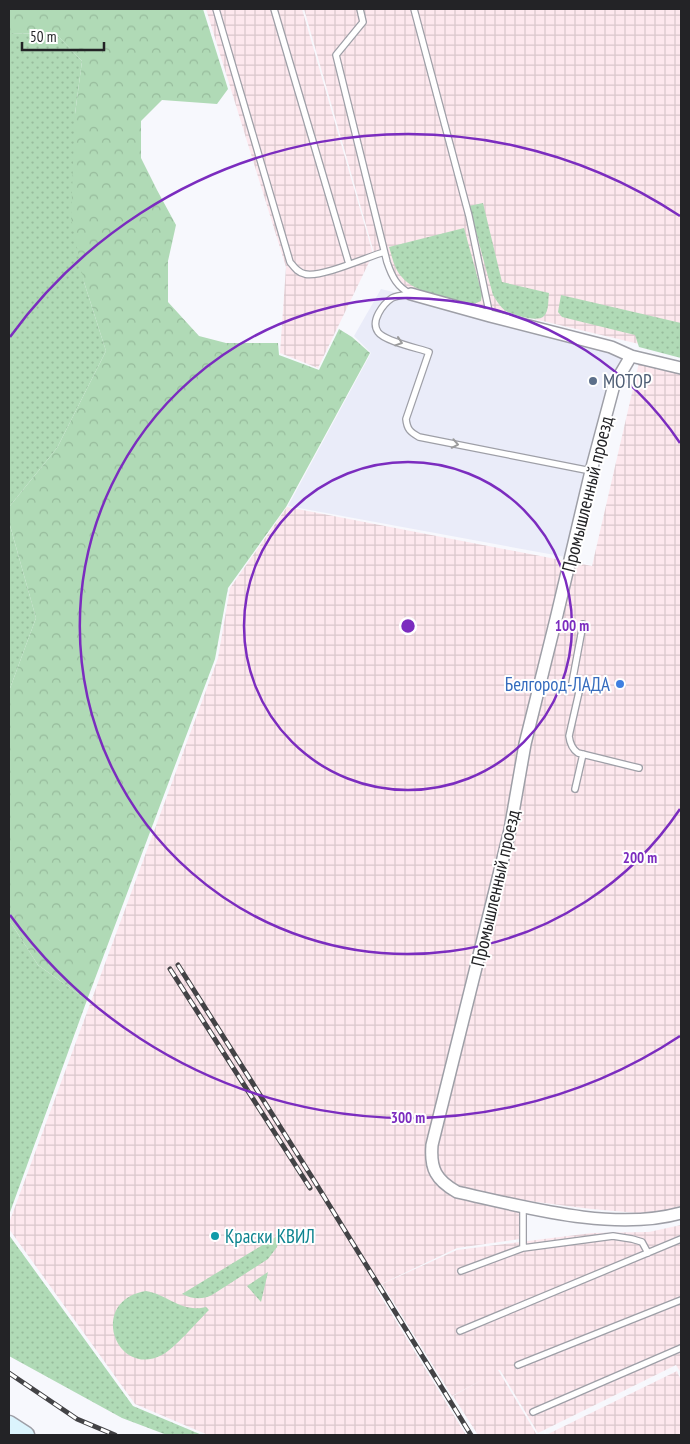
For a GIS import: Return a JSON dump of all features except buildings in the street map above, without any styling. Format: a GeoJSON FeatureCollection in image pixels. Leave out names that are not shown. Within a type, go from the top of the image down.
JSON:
{"type":"FeatureCollection","features":[{"type":"Feature","properties":{"kind":"main road"},"geometry":{"type":"LineString","coordinates":[[9,1424],[26,1435]]}},
{"type":"Feature","properties":{"kind":"street"},"geometry":{"type":"LineString","coordinates":[[412,294],[611,347],[631,356],[681,368]]}},
{"type":"Feature","properties":{"kind":"street","name":"Промышленный проезд"},"geometry":{"type":"LineString","coordinates":[[631,356],[614,386],[591,470],[524,744],[510,830],[430,1158],[434,1172],[444,1184],[457,1192],[555,1214],[640,1220],[665,1218],[681,1213]]}},
{"type":"Feature","properties":{"kind":"lane"},"geometry":{"type":"LineString","coordinates":[[216,9],[290,262],[295,269],[305,274],[316,273],[384,252]]}},
{"type":"Feature","properties":{"kind":"lane"},"geometry":{"type":"LineString","coordinates":[[274,9],[349,264]]}},
{"type":"Feature","properties":{"kind":"lane"},"geometry":{"type":"LineString","coordinates":[[360,9],[363,22],[336,55],[391,275],[399,287],[412,294]]}},
{"type":"Feature","properties":{"kind":"lane"},"geometry":{"type":"LineString","coordinates":[[414,9],[466,207],[490,316]]}},
{"type":"Feature","properties":{"kind":"lane"},"geometry":{"type":"LineString","coordinates":[[412,294],[392,298],[385,304],[376,320],[378,332],[385,338],[429,352],[406,418],[407,427],[412,433],[419,437],[591,470]]}},
{"type":"Feature","properties":{"kind":"lane"},"geometry":{"type":"LineString","coordinates":[[583,624],[572,683],[579,692],[569,736],[570,744],[573,750],[583,754],[639,768]]}},
{"type":"Feature","properties":{"kind":"lane"},"geometry":{"type":"LineString","coordinates":[[575,790],[583,754]]}},
{"type":"Feature","properties":{"kind":"lane"},"geometry":{"type":"LineString","coordinates":[[523,1206],[523,1248]]}},
{"type":"Feature","properties":{"kind":"lane"},"geometry":{"type":"LineString","coordinates":[[461,1272],[523,1248],[612,1236],[642,1242],[648,1252]]}},
{"type":"Feature","properties":{"kind":"lane"},"geometry":{"type":"LineString","coordinates":[[460,1331],[681,1239]]}},
{"type":"Feature","properties":{"kind":"lane"},"geometry":{"type":"LineString","coordinates":[[518,1365],[681,1300]]}},
{"type":"Feature","properties":{"kind":"lane"},"geometry":{"type":"LineString","coordinates":[[533,1412],[681,1348]]}},
{"type":"Feature","properties":{"kind":"shaded area"},"geometry":{"type":"Polygon","coordinates":[[[206,9],[302,9],[373,254],[318,368],[280,353],[286,267],[206,9]]]}},
{"type":"Feature","properties":{"kind":"shaded area"},"geometry":{"type":"Polygon","coordinates":[[[304,9],[681,9],[681,354],[412,290],[402,284],[394,273],[387,250],[374,253],[304,9]]]}},
{"type":"Feature","properties":{"kind":"shaded area"},"geometry":{"type":"Polygon","coordinates":[[[381,289],[625,349],[571,558],[288,506],[371,353],[354,336],[381,289]]]}},
{"type":"Feature","properties":{"kind":"shaded area"},"geometry":{"type":"Polygon","coordinates":[[[641,354],[681,365],[681,1206],[662,1211],[638,1213],[521,1200],[520,1239],[457,1248],[375,1287],[466,1435],[208,1435],[135,1404],[9,1229],[9,1223],[218,658],[230,588],[287,507],[592,566],[641,354]]]}},
{"type":"Feature","properties":{"kind":"shaded area"},"geometry":{"type":"Polygon","coordinates":[[[681,1225],[681,1373],[676,1365],[538,1433],[500,1370],[498,1370],[537,1435],[478,1435],[453,1396],[489,1376],[452,1396],[382,1284],[457,1250],[592,1233],[649,1232],[681,1225]]]}},
{"type":"Feature","properties":{"kind":"shaded area"},"geometry":{"type":"Polygon","coordinates":[[[677,1371],[681,1381],[681,1435],[546,1435],[677,1371]]]}},
{"type":"Feature","properties":{"kind":"green space"},"geometry":{"type":"Polygon","coordinates":[[[9,9],[203,9],[228,89],[217,104],[162,100],[141,121],[141,158],[176,225],[168,261],[168,302],[199,336],[226,343],[278,343],[279,355],[319,370],[339,329],[352,337],[370,353],[286,507],[228,588],[215,659],[87,1000],[38,965],[9,920],[9,691],[36,618],[9,522],[9,507],[57,448],[106,351],[84,282],[71,218],[75,114],[82,61],[56,34],[9,33],[9,9]]]}},
{"type":"Feature","properties":{"kind":"green space"},"geometry":{"type":"Polygon","coordinates":[[[9,33],[56,34],[82,61],[75,114],[84,282],[106,351],[57,448],[9,507],[9,33]]]}},
{"type":"Feature","properties":{"kind":"green space"},"geometry":{"type":"Polygon","coordinates":[[[483,203],[502,282],[549,293],[547,311],[541,318],[525,318],[509,313],[502,308],[493,295],[469,206],[483,203]]]}},
{"type":"Feature","properties":{"kind":"green space"},"geometry":{"type":"Polygon","coordinates":[[[464,228],[482,294],[481,301],[474,304],[425,292],[416,288],[401,276],[393,262],[389,247],[464,228]]]}},
{"type":"Feature","properties":{"kind":"green space"},"geometry":{"type":"Polygon","coordinates":[[[561,295],[681,323],[681,358],[639,347],[635,335],[562,317],[558,312],[561,295]]]}},
{"type":"Feature","properties":{"kind":"green space"},"geometry":{"type":"Polygon","coordinates":[[[9,522],[36,618],[9,691],[9,522]]]}},
{"type":"Feature","properties":{"kind":"green space"},"geometry":{"type":"Polygon","coordinates":[[[9,920],[38,965],[87,1000],[9,1215],[9,920]]]}},
{"type":"Feature","properties":{"kind":"green space"},"geometry":{"type":"Polygon","coordinates":[[[9,1235],[133,1406],[202,1435],[167,1435],[122,1418],[9,1356],[9,1235]]]}},
{"type":"Feature","properties":{"kind":"green space"},"geometry":{"type":"Polygon","coordinates":[[[279,1235],[277,1247],[268,1259],[212,1295],[197,1298],[182,1294],[279,1235]]]}},
{"type":"Feature","properties":{"kind":"green space"},"geometry":{"type":"Polygon","coordinates":[[[268,1272],[261,1302],[247,1286],[268,1272]]]}},
{"type":"Feature","properties":{"kind":"green space"},"geometry":{"type":"Polygon","coordinates":[[[146,1291],[162,1296],[182,1306],[189,1308],[206,1307],[209,1310],[167,1352],[146,1360],[132,1357],[121,1348],[115,1336],[113,1322],[117,1309],[128,1298],[146,1291]]]}},
{"type":"Feature","properties":{"kind":"railway"},"geometry":{"type":"LineString","coordinates":[[178,965],[471,1435]]}},
{"type":"Feature","properties":{"kind":"railway"},"geometry":{"type":"LineString","coordinates":[[170,969],[310,1188]]}},
{"type":"Feature","properties":{"kind":"railway"},"geometry":{"type":"LineString","coordinates":[[9,1373],[77,1419],[115,1435]]}},
{"type":"Feature","properties":{"kind":"place","name":"МОТОР"},"geometry":{"type":"Point","coordinates":[593,381]}},
{"type":"Feature","properties":{"kind":"place","name":"Белгород-ЛАДА"},"geometry":{"type":"Point","coordinates":[620,684]}},
{"type":"Feature","properties":{"kind":"place","name":"Краски КВИЛ"},"geometry":{"type":"Point","coordinates":[215,1236]}}]}
